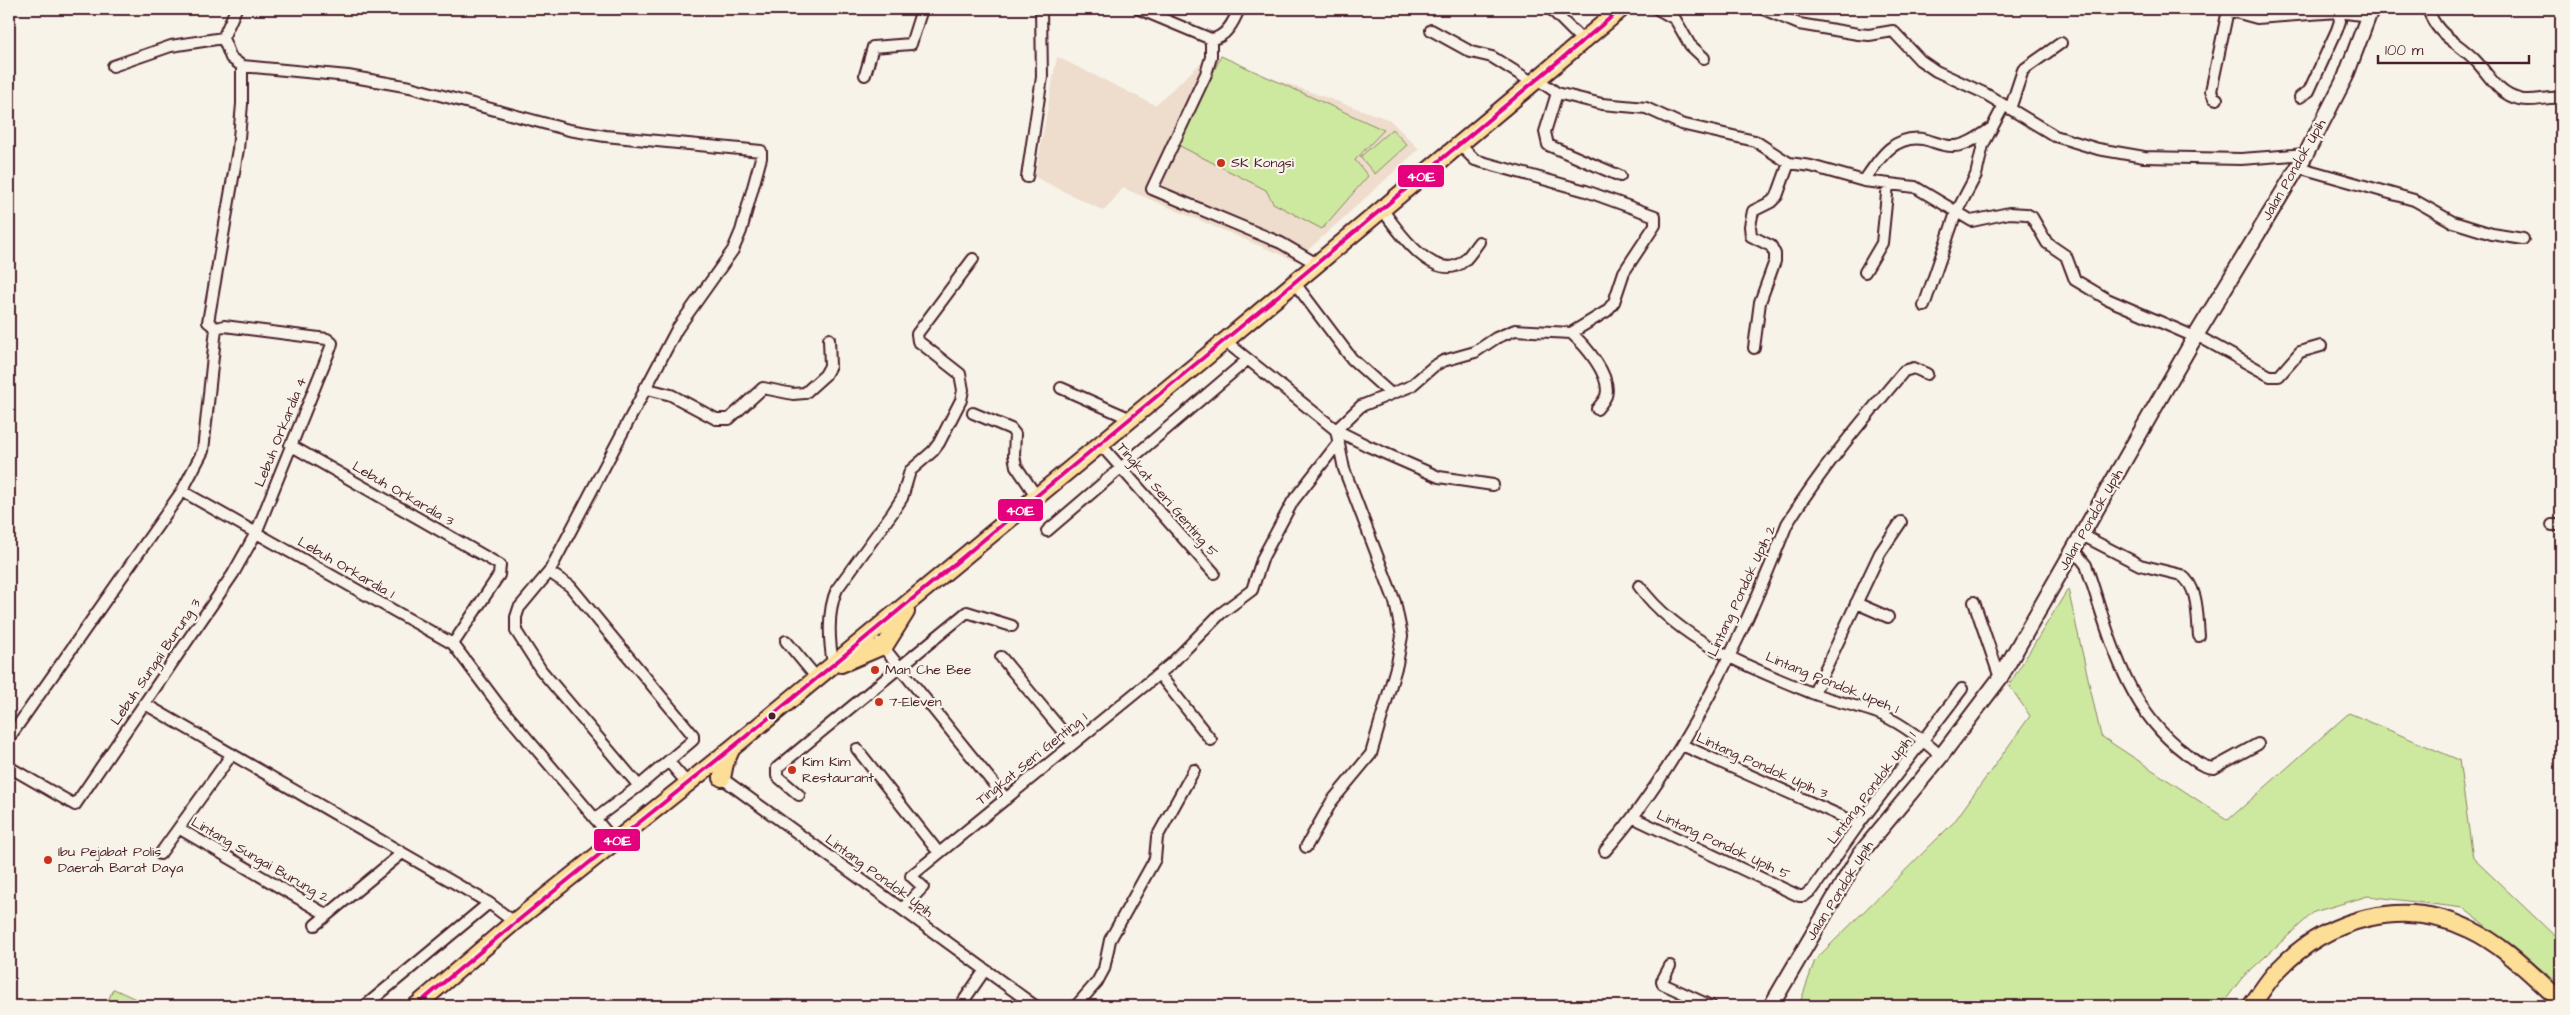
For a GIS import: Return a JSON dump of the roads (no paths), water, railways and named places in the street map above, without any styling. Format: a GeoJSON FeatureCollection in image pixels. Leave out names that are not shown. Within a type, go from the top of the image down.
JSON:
{"type":"FeatureCollection","features":[{"type":"Feature","properties":{"kind":"main road"},"geometry":{"type":"LineString","coordinates":[[416,1006],[514,922],[732,748],[1132,419],[1621,9]]}},
{"type":"Feature","properties":{"kind":"main road","name":"Jalan Pondok Upih"},"geometry":{"type":"LineString","coordinates":[[1771,1006],[1860,854],[1941,756],[2000,678],[2195,336],[2306,154],[2345,78],[2370,12]]}},
{"type":"Feature","properties":{"kind":"main road"},"geometry":{"type":"LineString","coordinates":[[824,671],[883,647],[891,632],[921,593]]}},
{"type":"Feature","properties":{"kind":"main road"},"geometry":{"type":"LineString","coordinates":[[722,778],[725,764],[732,748]]}},
{"type":"Feature","properties":{"kind":"main road"},"geometry":{"type":"LineString","coordinates":[[2251,1006],[2278,969],[2315,939],[2339,926],[2390,913],[2416,913],[2443,918],[2470,929],[2496,946],[2561,1001]]}},
{"type":"Feature","properties":{"kind":"street"},"geometry":{"type":"LineString","coordinates":[[236,9],[223,38],[231,58],[242,66],[348,76],[410,87],[569,130],[605,136],[761,151],[761,158],[741,231],[733,250],[677,329],[548,572],[519,608],[516,617],[516,631],[541,670],[640,786]]}},
{"type":"Feature","properties":{"kind":"street"},"geometry":{"type":"LineString","coordinates":[[865,75],[874,47],[911,44],[922,9]]}},
{"type":"Feature","properties":{"kind":"street"},"geometry":{"type":"LineString","coordinates":[[1027,177],[1042,77],[1042,9]]}},
{"type":"Feature","properties":{"kind":"street"},"geometry":{"type":"LineString","coordinates":[[1139,9],[1211,39],[1223,35],[1231,26],[1239,9]]}},
{"type":"Feature","properties":{"kind":"street"},"geometry":{"type":"LineString","coordinates":[[1551,9],[1582,40]]}},
{"type":"Feature","properties":{"kind":"street"},"geometry":{"type":"LineString","coordinates":[[1657,9],[1675,19],[1690,44],[1704,58]]}},
{"type":"Feature","properties":{"kind":"street"},"geometry":{"type":"LineString","coordinates":[[1763,9],[1799,24],[1870,35],[1892,31],[1928,66],[1984,93],[2055,136],[2098,149],[2136,156],[2240,159],[2306,154]]}},
{"type":"Feature","properties":{"kind":"street"},"geometry":{"type":"LineString","coordinates":[[2217,99],[2211,91],[2226,9],[2257,18],[2338,12],[2370,12]]}},
{"type":"Feature","properties":{"kind":"street"},"geometry":{"type":"LineString","coordinates":[[2428,9],[2441,33],[2476,61],[2496,86],[2518,99],[2533,101],[2552,97],[2561,98]]}},
{"type":"Feature","properties":{"kind":"street"},"geometry":{"type":"LineString","coordinates":[[2300,97],[2309,91],[2337,30],[2340,21],[2338,12]]}},
{"type":"Feature","properties":{"kind":"street"},"geometry":{"type":"LineString","coordinates":[[1431,30],[1471,52],[1492,57],[1557,93],[1602,104],[1646,108],[1681,124],[1742,137],[1755,141],[1788,163],[1811,166],[1864,181],[1915,187],[1972,221],[2009,213],[2026,214],[2032,217],[2047,244],[2066,256],[2075,280],[2107,299],[2195,336],[2270,376],[2279,376],[2300,352],[2321,346]]}},
{"type":"Feature","properties":{"kind":"street"},"geometry":{"type":"LineString","coordinates":[[113,66],[171,46],[223,38]]}},
{"type":"Feature","properties":{"kind":"street"},"geometry":{"type":"LineString","coordinates":[[1211,39],[1211,57],[1206,74],[1152,189],[1281,244],[1317,264]]}},
{"type":"Feature","properties":{"kind":"street"},"geometry":{"type":"LineString","coordinates":[[1924,306],[1956,213],[1976,175],[1983,145],[2007,107],[2022,70],[2061,43]]}},
{"type":"Feature","properties":{"kind":"street"},"geometry":{"type":"LineString","coordinates":[[9,738],[182,491],[203,451],[215,328],[208,320],[238,149],[242,104],[242,66]]}},
{"type":"Feature","properties":{"kind":"street"},"geometry":{"type":"LineString","coordinates":[[1557,93],[1545,132],[1548,145],[1620,176]]}},
{"type":"Feature","properties":{"kind":"street"},"geometry":{"type":"LineString","coordinates":[[1864,181],[1880,158],[1897,142],[1923,139],[1952,146],[1966,143],[1992,128]]}},
{"type":"Feature","properties":{"kind":"street"},"geometry":{"type":"LineString","coordinates":[[1336,430],[1361,406],[1411,386],[1443,361],[1475,352],[1496,338],[1515,330],[1571,333],[1611,308],[1619,281],[1655,225],[1655,216],[1586,191],[1475,160],[1459,144]]}},
{"type":"Feature","properties":{"kind":"street"},"geometry":{"type":"LineString","coordinates":[[1754,348],[1760,302],[1775,257],[1771,246],[1759,242],[1751,236],[1751,217],[1753,211],[1771,202],[1777,196],[1788,163]]}},
{"type":"Feature","properties":{"kind":"street"},"geometry":{"type":"LineString","coordinates":[[2298,167],[2414,200],[2454,222],[2492,234],[2523,239]]}},
{"type":"Feature","properties":{"kind":"street"},"geometry":{"type":"LineString","coordinates":[[1865,272],[1882,243],[1888,184]]}},
{"type":"Feature","properties":{"kind":"street"},"geometry":{"type":"LineString","coordinates":[[1382,209],[1416,251],[1439,266],[1451,266],[1464,261],[1479,242]]}},
{"type":"Feature","properties":{"kind":"street"},"geometry":{"type":"LineString","coordinates":[[824,671],[834,597],[837,589],[902,498],[910,471],[933,451],[939,443],[961,400],[963,390],[960,374],[918,341],[917,334],[973,258]]}},
{"type":"Feature","properties":{"kind":"street"},"geometry":{"type":"LineString","coordinates":[[1294,282],[1352,359],[1391,394]]}},
{"type":"Feature","properties":{"kind":"street","name":"Lebuh Orkardia 4"},"geometry":{"type":"LineString","coordinates":[[215,328],[224,326],[327,338],[332,343],[256,533]]}},
{"type":"Feature","properties":{"kind":"street"},"geometry":{"type":"LineString","coordinates":[[1571,333],[1587,348],[1606,384],[1606,396],[1597,409]]}},
{"type":"Feature","properties":{"kind":"street"},"geometry":{"type":"LineString","coordinates":[[644,388],[671,394],[716,419],[730,419],[763,388],[793,394],[804,393],[825,375],[830,366],[829,339]]}},
{"type":"Feature","properties":{"kind":"street"},"geometry":{"type":"LineString","coordinates":[[1225,341],[1336,430],[1368,446],[1439,476],[1493,485]]}},
{"type":"Feature","properties":{"kind":"street"},"geometry":{"type":"LineString","coordinates":[[1046,532],[1247,360]]}},
{"type":"Feature","properties":{"kind":"street","name":"Lintang Pondok Upih 2"},"geometry":{"type":"LineString","coordinates":[[1605,851],[1634,818],[1682,745],[1728,656],[1787,524],[1815,481],[1904,371],[1914,368],[1926,374]]}},
{"type":"Feature","properties":{"kind":"street"},"geometry":{"type":"LineString","coordinates":[[1061,388],[1132,419]]}},
{"type":"Feature","properties":{"kind":"street"},"geometry":{"type":"LineString","coordinates":[[973,413],[1005,426],[1015,434],[1014,455],[1016,466],[1037,497]]}},
{"type":"Feature","properties":{"kind":"street"},"geometry":{"type":"LineString","coordinates":[[1306,847],[1332,801],[1371,754],[1397,664],[1402,636],[1396,602],[1350,485],[1336,430]]}},
{"type":"Feature","properties":{"kind":"street","name":"Tingkat Seri Genting 1"},"geometry":{"type":"LineString","coordinates":[[902,909],[924,887],[910,876],[1171,664],[1220,614],[1252,590],[1263,557],[1293,501],[1339,442]]}},
{"type":"Feature","properties":{"kind":"street","name":"Tingkat Seri Genting 5"},"geometry":{"type":"LineString","coordinates":[[1100,444],[1214,573]]}},
{"type":"Feature","properties":{"kind":"street","name":"Lebuh Orkardia 3"},"geometry":{"type":"LineString","coordinates":[[290,445],[498,563],[500,568],[499,575],[453,644]]}},
{"type":"Feature","properties":{"kind":"street","name":"Lebuh Orkardia 1"},"geometry":{"type":"LineString","coordinates":[[182,491],[453,644],[498,704],[614,841]]}},
{"type":"Feature","properties":{"kind":"street"},"geometry":{"type":"LineString","coordinates":[[1814,693],[1880,553],[1901,522]]}},
{"type":"Feature","properties":{"kind":"street","name":"Lebuh Sungai Burung 3"},"geometry":{"type":"LineString","coordinates":[[9,767],[75,805],[233,574],[256,533]]}},
{"type":"Feature","properties":{"kind":"street"},"geometry":{"type":"LineString","coordinates":[[2082,534],[2140,565],[2181,575],[2186,578],[2195,600],[2199,636]]}},
{"type":"Feature","properties":{"kind":"street"},"geometry":{"type":"LineString","coordinates":[[2074,550],[2086,565],[2127,682],[2144,712],[2165,738],[2199,764],[2214,768],[2258,744]]}},
{"type":"Feature","properties":{"kind":"street"},"geometry":{"type":"LineString","coordinates":[[548,572],[570,586],[693,735],[693,740],[669,762],[595,819]]}},
{"type":"Feature","properties":{"kind":"street","name":"Lintang Pondok Upeh 1"},"geometry":{"type":"LineString","coordinates":[[1639,586],[1666,616],[1728,656],[1814,693],[1876,712],[1924,741],[1941,756]]}},
{"type":"Feature","properties":{"kind":"street"},"geometry":{"type":"LineString","coordinates":[[1974,602],[2000,678]]}},
{"type":"Feature","properties":{"kind":"street"},"geometry":{"type":"LineString","coordinates":[[1856,604],[1888,617]]}},
{"type":"Feature","properties":{"kind":"street"},"geometry":{"type":"LineString","coordinates":[[799,795],[777,776],[777,768],[967,612],[1012,626]]}},
{"type":"Feature","properties":{"kind":"street"},"geometry":{"type":"LineString","coordinates":[[871,633],[1006,799]]}},
{"type":"Feature","properties":{"kind":"street"},"geometry":{"type":"LineString","coordinates":[[786,641],[824,671]]}},
{"type":"Feature","properties":{"kind":"street"},"geometry":{"type":"LineString","coordinates":[[1001,657],[1072,744]]}},
{"type":"Feature","properties":{"kind":"street"},"geometry":{"type":"LineString","coordinates":[[1158,674],[1211,740]]}},
{"type":"Feature","properties":{"kind":"street","name":"Lintang Pondok Upih 1"},"geometry":{"type":"LineString","coordinates":[[1799,896],[1804,896],[1813,889],[1859,824],[1962,689]]}},
{"type":"Feature","properties":{"kind":"street"},"geometry":{"type":"LineString","coordinates":[[145,704],[488,903],[514,922]]}},
{"type":"Feature","properties":{"kind":"street","name":"Lintang Pondok Upih 3"},"geometry":{"type":"LineString","coordinates":[[1682,745],[1859,824]]}},
{"type":"Feature","properties":{"kind":"street"},"geometry":{"type":"LineString","coordinates":[[857,749],[939,852]]}},
{"type":"Feature","properties":{"kind":"street"},"geometry":{"type":"LineString","coordinates":[[160,854],[180,829],[232,754]]}},
{"type":"Feature","properties":{"kind":"street"},"geometry":{"type":"LineString","coordinates":[[669,762],[687,783]]}},
{"type":"Feature","properties":{"kind":"street","name":"Lintang Pondok Upih"},"geometry":{"type":"LineString","coordinates":[[707,768],[1035,1006]]}},
{"type":"Feature","properties":{"kind":"street"},"geometry":{"type":"LineString","coordinates":[[1076,1006],[1097,982],[1108,955],[1110,940],[1155,859],[1157,837],[1194,770]]}},
{"type":"Feature","properties":{"kind":"street","name":"Lintang Pondok Upih 5"},"geometry":{"type":"LineString","coordinates":[[1634,818],[1799,896]]}},
{"type":"Feature","properties":{"kind":"street","name":"Lintang Sungai Burung 2"},"geometry":{"type":"LineString","coordinates":[[180,829],[327,915]]}},
{"type":"Feature","properties":{"kind":"street"},"geometry":{"type":"LineString","coordinates":[[315,924],[401,854]]}},
{"type":"Feature","properties":{"kind":"street"},"geometry":{"type":"LineString","coordinates":[[364,1006],[488,903]]}},
{"type":"Feature","properties":{"kind":"street"},"geometry":{"type":"LineString","coordinates":[[1670,966],[1662,981],[1663,984],[1711,1006]]}},
{"type":"Feature","properties":{"kind":"street"},"geometry":{"type":"LineString","coordinates":[[960,1006],[985,970]]}},
{"type":"Feature","properties":{"kind":"place","name":"SK Kongsi"},"geometry":{"type":"Point","coordinates":[1221,163]}},
{"type":"Feature","properties":{"kind":"place","name":"Man Che Bee"},"geometry":{"type":"Point","coordinates":[875,670]}},
{"type":"Feature","properties":{"kind":"place","name":"7-Eleven"},"geometry":{"type":"Point","coordinates":[879,702]}},
{"type":"Feature","properties":{"kind":"place","name":"Kim Kim Restaurant"},"geometry":{"type":"Point","coordinates":[792,770]}},
{"type":"Feature","properties":{"kind":"place","name":"Ibu Pejabat Polis Daerah Barat Daya"},"geometry":{"type":"Point","coordinates":[48,860]}}]}
